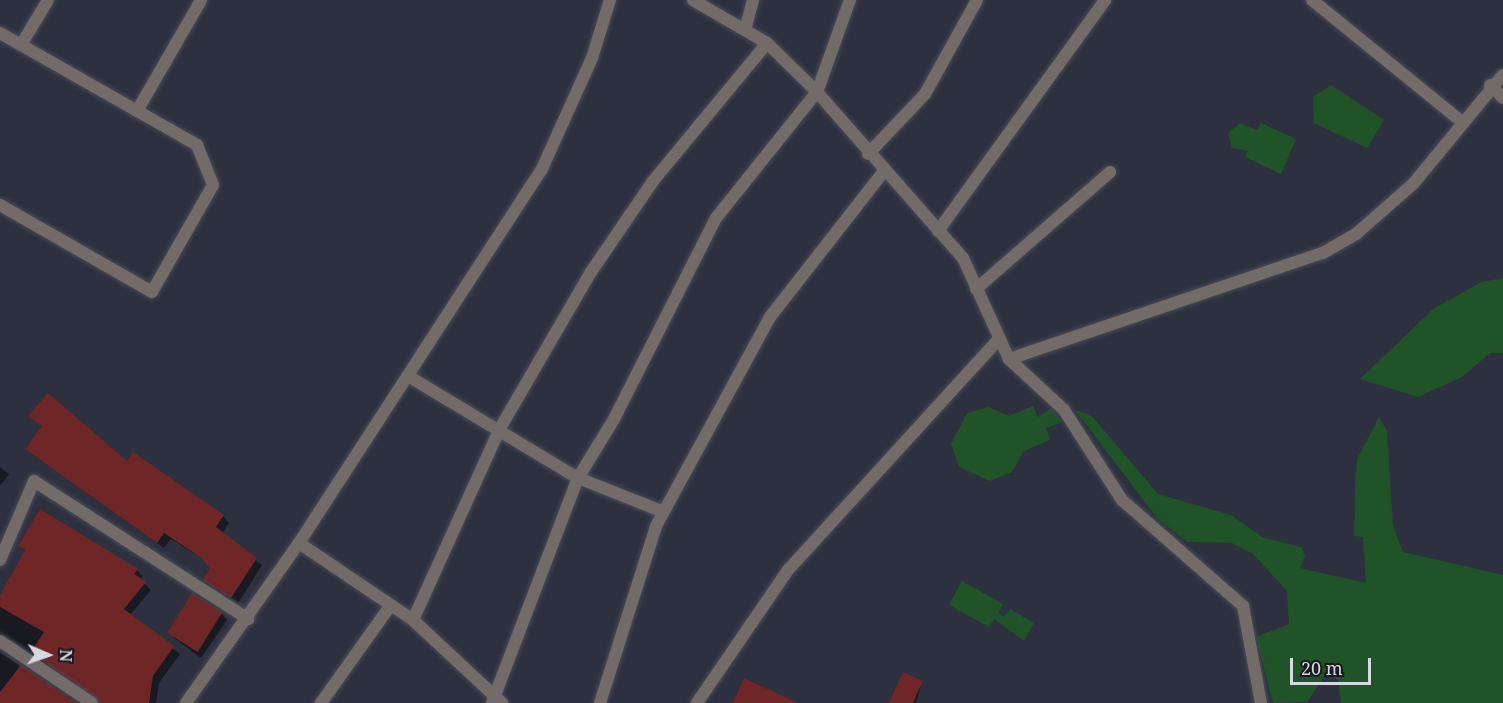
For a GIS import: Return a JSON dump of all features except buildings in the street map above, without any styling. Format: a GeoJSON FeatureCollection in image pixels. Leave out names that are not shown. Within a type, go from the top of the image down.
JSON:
{"type":"FeatureCollection","features":[{"type":"Feature","properties":{"kind":"street"},"geometry":{"type":"LineString","coordinates":[[21,45],[48,0]]}},
{"type":"Feature","properties":{"kind":"street"},"geometry":{"type":"LineString","coordinates":[[137,111],[201,0]]}},
{"type":"Feature","properties":{"kind":"street"},"geometry":{"type":"LineString","coordinates":[[186,703],[248,619],[299,543],[541,171],[591,58],[610,0]]}},
{"type":"Feature","properties":{"kind":"street"},"geometry":{"type":"LineString","coordinates":[[693,0],[767,43],[817,92],[868,154],[963,258],[998,340],[1009,359],[1064,410],[1122,500],[1243,606],[1261,703]]}},
{"type":"Feature","properties":{"kind":"street"},"geometry":{"type":"LineString","coordinates":[[745,30],[753,0]]}},
{"type":"Feature","properties":{"kind":"street"},"geometry":{"type":"LineString","coordinates":[[299,543],[413,620],[496,702],[578,478],[614,419],[716,218],[817,92],[850,0]]}},
{"type":"Feature","properties":{"kind":"street"},"geometry":{"type":"LineString","coordinates":[[868,154],[925,94],[977,0]]}},
{"type":"Feature","properties":{"kind":"street"},"geometry":{"type":"LineString","coordinates":[[938,231],[1105,0]]}},
{"type":"Feature","properties":{"kind":"street"},"geometry":{"type":"LineString","coordinates":[[1312,0],[1461,121]]}},
{"type":"Feature","properties":{"kind":"street"},"geometry":{"type":"LineString","coordinates":[[0,33],[197,146],[213,185],[152,292],[0,205]]}},
{"type":"Feature","properties":{"kind":"street"},"geometry":{"type":"LineString","coordinates":[[413,620],[499,430],[591,272],[654,181],[767,43]]}},
{"type":"Feature","properties":{"kind":"street"},"geometry":{"type":"LineString","coordinates":[[1009,359],[1323,254],[1357,233],[1413,184],[1490,85],[1503,75]]}},
{"type":"Feature","properties":{"kind":"street"},"geometry":{"type":"LineString","coordinates":[[1490,85],[1503,98]]}},
{"type":"Feature","properties":{"kind":"street"},"geometry":{"type":"LineString","coordinates":[[600,703],[664,512],[770,317],[884,171]]}},
{"type":"Feature","properties":{"kind":"street"},"geometry":{"type":"LineString","coordinates":[[976,289],[1110,172]]}},
{"type":"Feature","properties":{"kind":"street"},"geometry":{"type":"LineString","coordinates":[[696,703],[788,570],[998,340]]}},
{"type":"Feature","properties":{"kind":"street"},"geometry":{"type":"LineString","coordinates":[[408,376],[578,478],[664,512]]}},
{"type":"Feature","properties":{"kind":"street"},"geometry":{"type":"LineString","coordinates":[[0,560],[34,481],[248,619]]}},
{"type":"Feature","properties":{"kind":"street"},"geometry":{"type":"LineString","coordinates":[[321,703],[391,605]]}},
{"type":"Feature","properties":{"kind":"street"},"geometry":{"type":"LineString","coordinates":[[0,640],[92,703]]}},
{"type":"Feature","properties":{"kind":"green space"},"geometry":{"type":"Polygon","coordinates":[[[1331,85],[1384,120],[1367,148],[1314,123],[1313,97],[1331,85]]]}},
{"type":"Feature","properties":{"kind":"green space"},"geometry":{"type":"Polygon","coordinates":[[[1240,123],[1257,130],[1261,123],[1296,139],[1281,174],[1245,157],[1248,151],[1232,148],[1228,133],[1240,123]]]}},
{"type":"Feature","properties":{"kind":"green space"},"geometry":{"type":"Polygon","coordinates":[[[1503,278],[1503,353],[1490,353],[1462,377],[1418,397],[1360,379],[1433,309],[1481,282],[1503,278]]]}},
{"type":"Feature","properties":{"kind":"green space"},"geometry":{"type":"Polygon","coordinates":[[[1033,406],[1038,417],[1051,408],[1062,422],[1046,428],[1050,440],[1024,451],[1012,472],[990,481],[959,467],[951,444],[967,413],[989,407],[1009,416],[1033,406]]]}},
{"type":"Feature","properties":{"kind":"green space"},"geometry":{"type":"Polygon","coordinates":[[[1075,410],[1091,415],[1158,494],[1231,515],[1262,537],[1301,547],[1305,555],[1300,568],[1366,583],[1363,537],[1354,536],[1357,459],[1379,417],[1387,431],[1393,526],[1403,552],[1503,575],[1503,703],[1341,703],[1338,680],[1325,675],[1307,702],[1273,703],[1256,637],[1289,624],[1287,591],[1253,554],[1232,543],[1187,542],[1157,518],[1075,410]]]}},
{"type":"Feature","properties":{"kind":"green space"},"geometry":{"type":"Polygon","coordinates":[[[962,581],[1003,604],[998,613],[1004,617],[1010,609],[1034,623],[1024,641],[994,619],[989,627],[949,605],[962,581]]]}}]}
